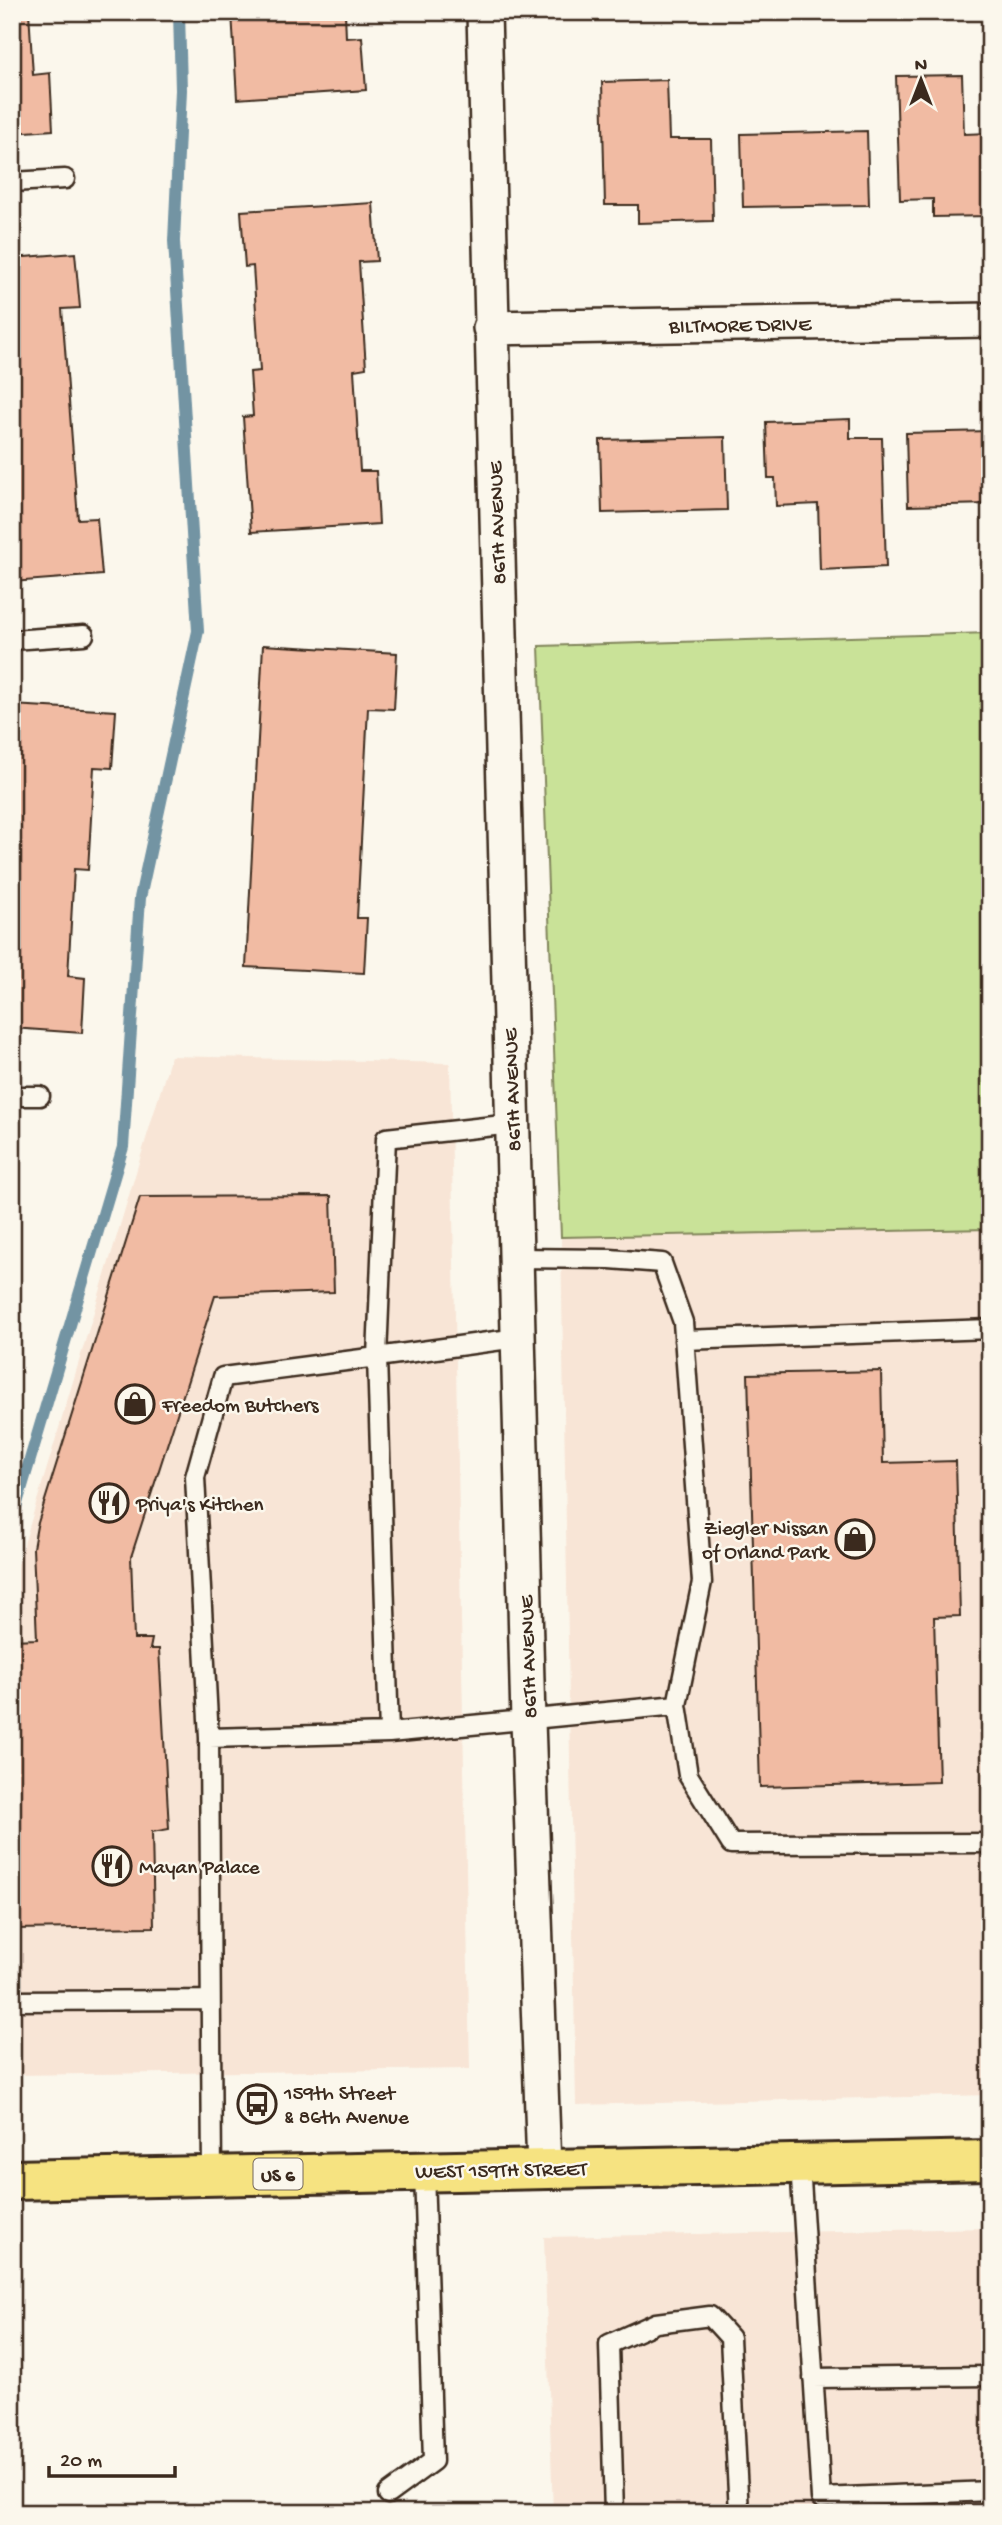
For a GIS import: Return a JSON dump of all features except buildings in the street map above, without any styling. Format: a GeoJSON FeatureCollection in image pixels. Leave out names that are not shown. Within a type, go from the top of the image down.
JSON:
{"type":"FeatureCollection","features":[{"type":"Feature","properties":{"kind":"main road","name":"WEST 159TH STREET"},"geometry":{"type":"LineString","coordinates":[[12,2180],[990,2160]]}},
{"type":"Feature","properties":{"kind":"street","name":"86TH AVENUE"},"geometry":{"type":"LineString","coordinates":[[484,12],[490,328],[528,1721],[544,2168]]}},
{"type":"Feature","properties":{"kind":"street","name":"BILTMORE DRIVE"},"geometry":{"type":"LineString","coordinates":[[490,328],[990,320]]}},
{"type":"Feature","properties":{"kind":"lane"},"geometry":{"type":"LineString","coordinates":[[12,182],[65,179]]}},
{"type":"Feature","properties":{"kind":"lane"},"geometry":{"type":"LineString","coordinates":[[12,640],[84,635]]}},
{"type":"Feature","properties":{"kind":"lane"},"geometry":{"type":"LineString","coordinates":[[12,1096],[40,1096]]}},
{"type":"Feature","properties":{"kind":"lane"},"geometry":{"type":"LineString","coordinates":[[389,1733],[377,1357],[386,1139],[512,1124]]}},
{"type":"Feature","properties":{"kind":"lane"},"geometry":{"type":"LineString","coordinates":[[516,1258],[610,1259],[662,1263],[683,1322],[702,1582],[677,1705],[688,1775],[731,1844],[990,1843]]}},
{"type":"Feature","properties":{"kind":"lane"},"geometry":{"type":"LineString","coordinates":[[684,1340],[990,1329]]}},
{"type":"Feature","properties":{"kind":"lane"},"geometry":{"type":"LineString","coordinates":[[212,2175],[209,1738],[195,1477],[223,1377],[518,1338]]}},
{"type":"Feature","properties":{"kind":"lane"},"geometry":{"type":"LineString","coordinates":[[209,1738],[389,1733],[677,1705]]}},
{"type":"Feature","properties":{"kind":"lane"},"geometry":{"type":"LineString","coordinates":[[12,2001],[209,2000]]}},
{"type":"Feature","properties":{"kind":"lane"},"geometry":{"type":"LineString","coordinates":[[800,2164],[821,2508],[990,2491]]}},
{"type":"Feature","properties":{"kind":"lane"},"geometry":{"type":"LineString","coordinates":[[388,2494],[432,2461],[424,2171]]}},
{"type":"Feature","properties":{"kind":"lane"},"geometry":{"type":"LineString","coordinates":[[614,2513],[610,2344],[656,2323],[709,2316],[730,2337],[739,2513]]}},
{"type":"Feature","properties":{"kind":"lane"},"geometry":{"type":"LineString","coordinates":[[813,2378],[990,2376]]}},
{"type":"Feature","properties":{"kind":"shaded area"},"geometry":{"type":"Polygon","coordinates":[[[171,1056],[450,1063],[470,2069],[12,2075],[12,1584],[171,1056]]]}},
{"type":"Feature","properties":{"kind":"shaded area"},"geometry":{"type":"Polygon","coordinates":[[[990,1229],[990,2095],[576,2105],[561,1237],[990,1229]]]}},
{"type":"Feature","properties":{"kind":"shaded area"},"geometry":{"type":"Polygon","coordinates":[[[990,2228],[990,2513],[553,2513],[544,2237],[990,2228]]]}},
{"type":"Feature","properties":{"kind":"green space"},"geometry":{"type":"Polygon","coordinates":[[[990,633],[990,1229],[561,1237],[539,646],[990,633]]]}},
{"type":"Feature","properties":{"kind":"waterway"},"geometry":{"type":"LineString","coordinates":[[12,1520],[123,1147],[140,898],[198,631],[174,241],[181,90],[179,12]]}},
{"type":"Feature","properties":{"kind":"place","name":"Freedom Butchers"},"geometry":{"type":"Point","coordinates":[135,1404]}},
{"type":"Feature","properties":{"kind":"place","name":"Priya's Kitchen"},"geometry":{"type":"Point","coordinates":[109,1503]}},
{"type":"Feature","properties":{"kind":"place","name":"Ziegler Nissan of Orland Park"},"geometry":{"type":"Point","coordinates":[855,1539]}},
{"type":"Feature","properties":{"kind":"place","name":"Mayan Palace"},"geometry":{"type":"Point","coordinates":[112,1866]}},
{"type":"Feature","properties":{"kind":"place","name":"159th Street & 86th Avenue"},"geometry":{"type":"Point","coordinates":[257,2104]}}]}
